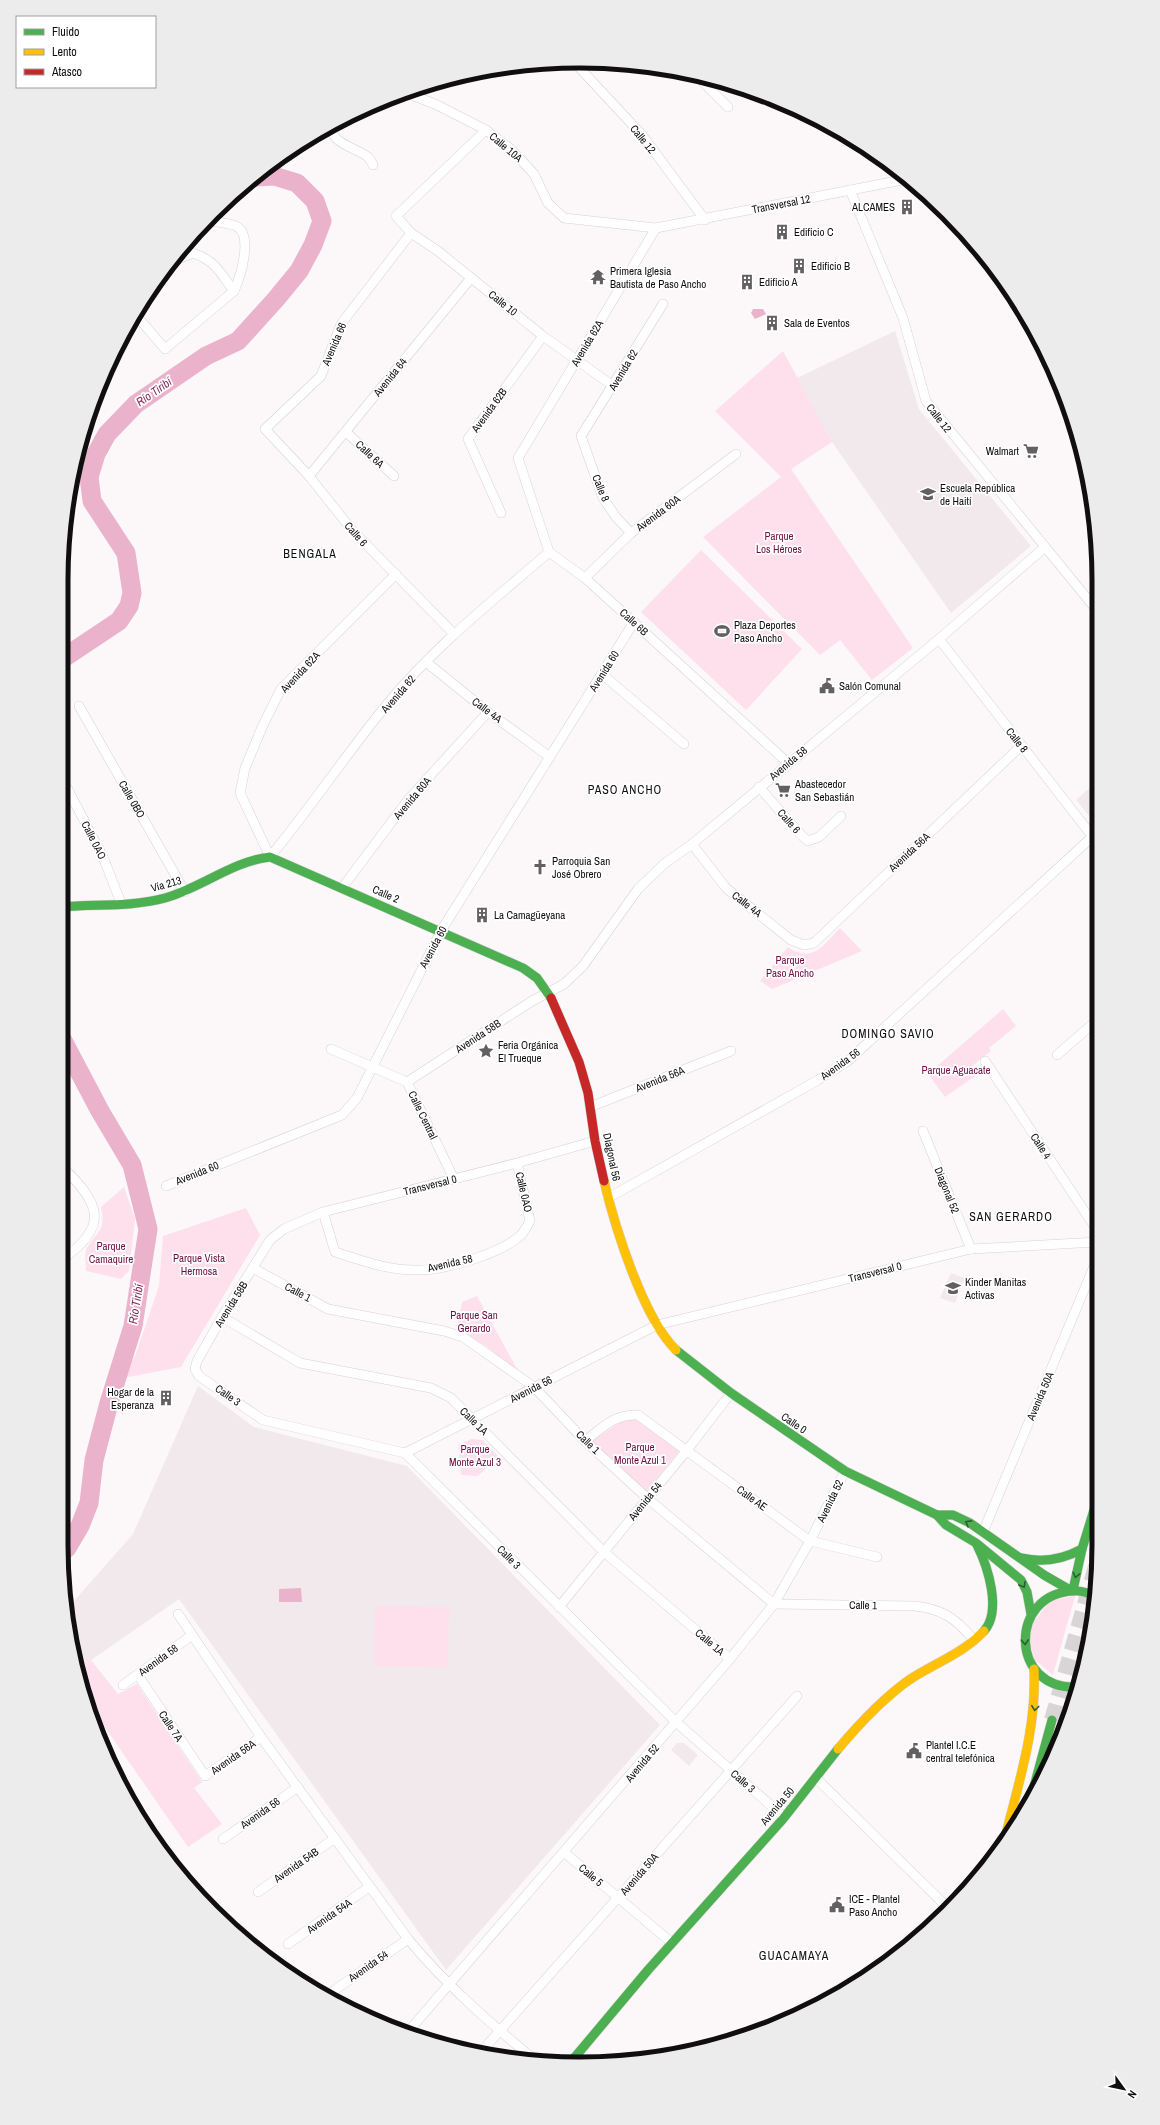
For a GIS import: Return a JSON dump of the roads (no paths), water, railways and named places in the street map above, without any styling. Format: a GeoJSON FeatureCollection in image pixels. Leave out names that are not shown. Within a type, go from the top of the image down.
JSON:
{"type":"FeatureCollection","features":[{"type":"Feature","properties":{"kind":"main road","name":"Calle 2"},"geometry":{"type":"LineString","coordinates":[[270,857],[523,968],[537,978],[549,993]]}},
{"type":"Feature","properties":{"kind":"main road","name":"Vía 213"},"geometry":{"type":"LineString","coordinates":[[68,907],[148,902],[185,892],[246,861],[270,857]]}},
{"type":"Feature","properties":{"kind":"main road","name":"Diagonal 56"},"geometry":{"type":"LineString","coordinates":[[549,993],[584,1076],[608,1198],[630,1269],[657,1325]]}},
{"type":"Feature","properties":{"kind":"main road","name":"Calle 0"},"geometry":{"type":"LineString","coordinates":[[657,1325],[669,1343],[688,1361],[731,1393],[845,1471],[937,1515],[946,1525],[976,1543],[1002,1563],[1021,1580],[1027,1592],[1031,1614]]}},
{"type":"Feature","properties":{"kind":"main road","name":"Calle 0"},"geometry":{"type":"LineString","coordinates":[[937,1515],[953,1515],[983,1532],[1072,1590]]}},
{"type":"Feature","properties":{"kind":"main road"},"geometry":{"type":"LineString","coordinates":[[1072,1590],[1092,1516]]}},
{"type":"Feature","properties":{"kind":"main road","name":"Avenida 50"},"geometry":{"type":"LineString","coordinates":[[575,2057],[672,1943],[784,1817],[871,1713],[894,1692],[913,1678],[974,1640],[988,1628],[992,1620],[989,1577],[984,1560],[976,1543]]}},
{"type":"Feature","properties":{"kind":"main road"},"geometry":{"type":"LineString","coordinates":[[1021,1558],[1046,1562],[1059,1560],[1082,1549]]}},
{"type":"Feature","properties":{"kind":"main road"},"geometry":{"type":"LineString","coordinates":[[989,1577],[994,1568],[1002,1563]]}},
{"type":"Feature","properties":{"kind":"main road"},"geometry":{"type":"LineString","coordinates":[[1072,1687],[1061,1686],[1051,1683],[1034,1669],[1028,1659],[1024,1642],[1026,1625],[1031,1614],[1048,1597],[1058,1592],[1072,1590],[1090,1594]]}},
{"type":"Feature","properties":{"kind":"main road"},"geometry":{"type":"LineString","coordinates":[[1008,1826],[1027,1749],[1035,1708],[1036,1689],[1034,1669]]}},
{"type":"Feature","properties":{"kind":"main road"},"geometry":{"type":"LineString","coordinates":[[1037,1774],[1052,1720]]}},
{"type":"Feature","properties":{"kind":"street","name":"Calle 12"},"geometry":{"type":"LineString","coordinates":[[580,68],[642,135],[704,220]]}},
{"type":"Feature","properties":{"kind":"street"},"geometry":{"type":"LineString","coordinates":[[704,83],[728,107]]}},
{"type":"Feature","properties":{"kind":"street","name":"Calle 10A"},"geometry":{"type":"LineString","coordinates":[[413,96],[437,105],[486,130],[512,150],[534,174],[548,203],[564,218],[656,228]]}},
{"type":"Feature","properties":{"kind":"street","name":"Calle 10"},"geometry":{"type":"LineString","coordinates":[[486,130],[396,216],[411,233],[438,251],[543,336],[613,386]]}},
{"type":"Feature","properties":{"kind":"street"},"geometry":{"type":"LineString","coordinates":[[333,132],[336,139],[368,157],[373,165]]}},
{"type":"Feature","properties":{"kind":"street","name":"Transversal 12"},"geometry":{"type":"LineString","coordinates":[[656,228],[704,220],[900,180]]}},
{"type":"Feature","properties":{"kind":"street","name":"Calle 12"},"geometry":{"type":"LineString","coordinates":[[850,190],[902,318],[926,401],[1044,548],[1092,604]]}},
{"type":"Feature","properties":{"kind":"street"},"geometry":{"type":"LineString","coordinates":[[140,320],[165,349],[234,291],[239,280],[246,248],[242,232],[237,226],[214,222]]}},
{"type":"Feature","properties":{"kind":"street","name":"Avenida 62A"},"geometry":{"type":"LineString","coordinates":[[549,552],[518,458],[576,359],[656,228]]}},
{"type":"Feature","properties":{"kind":"street","name":"Avenida 66"},"geometry":{"type":"LineString","coordinates":[[265,429],[321,376],[341,324],[411,233]]}},
{"type":"Feature","properties":{"kind":"street"},"geometry":{"type":"LineString","coordinates":[[183,257],[193,253],[213,262],[234,291]]}},
{"type":"Feature","properties":{"kind":"street","name":"Avenida 64"},"geometry":{"type":"LineString","coordinates":[[309,476],[471,278]]}},
{"type":"Feature","properties":{"kind":"street","name":"Avenida 62"},"geometry":{"type":"LineString","coordinates":[[582,436],[663,304]]}},
{"type":"Feature","properties":{"kind":"street","name":"Avenida 62B"},"geometry":{"type":"LineString","coordinates":[[501,513],[468,439],[543,336]]}},
{"type":"Feature","properties":{"kind":"street","name":"Calle 6"},"geometry":{"type":"LineString","coordinates":[[265,429],[309,476],[352,530],[454,634]]}},
{"type":"Feature","properties":{"kind":"street","name":"Calle 6A"},"geometry":{"type":"LineString","coordinates":[[346,432],[394,476]]}},
{"type":"Feature","properties":{"kind":"street","name":"Calle 8"},"geometry":{"type":"LineString","coordinates":[[582,436],[603,498],[616,517],[631,533]]}},
{"type":"Feature","properties":{"kind":"street","name":"Avenida 60A"},"geometry":{"type":"LineString","coordinates":[[586,578],[631,533],[736,454]]}},
{"type":"Feature","properties":{"kind":"street","name":"Avenida 58"},"geometry":{"type":"LineString","coordinates":[[549,993],[564,984],[583,966],[638,888],[664,864],[692,844],[788,762],[939,639],[1044,548]]}},
{"type":"Feature","properties":{"kind":"street","name":"Avenida 62"},"geometry":{"type":"LineString","coordinates":[[270,857],[300,821],[388,703],[454,634],[549,552]]}},
{"type":"Feature","properties":{"kind":"street","name":"Calle 6B"},"geometry":{"type":"LineString","coordinates":[[549,552],[586,578],[788,762]]}},
{"type":"Feature","properties":{"kind":"street","name":"Avenida 62A"},"geometry":{"type":"LineString","coordinates":[[270,857],[240,793],[244,768],[263,725],[281,689],[396,574]]}},
{"type":"Feature","properties":{"kind":"street","name":"Avenida 60"},"geometry":{"type":"LineString","coordinates":[[166,1186],[342,1114],[357,1098],[440,931],[634,622]]}},
{"type":"Feature","properties":{"kind":"street","name":"Calle 8"},"geometry":{"type":"LineString","coordinates":[[939,639],[1092,836]]}},
{"type":"Feature","properties":{"kind":"street","name":"Calle 4A"},"geometry":{"type":"LineString","coordinates":[[426,662],[488,712],[550,757]]}},
{"type":"Feature","properties":{"kind":"street"},"geometry":{"type":"LineString","coordinates":[[602,674],[684,744]]}},
{"type":"Feature","properties":{"kind":"street","name":"Calle 0BO"},"geometry":{"type":"LineString","coordinates":[[79,706],[185,892]]}},
{"type":"Feature","properties":{"kind":"street","name":"Avenida 60A"},"geometry":{"type":"LineString","coordinates":[[342,888],[408,800],[488,712]]}},
{"type":"Feature","properties":{"kind":"street","name":"Avenida 56A"},"geometry":{"type":"LineString","coordinates":[[791,940],[804,945],[814,943],[1021,746]]}},
{"type":"Feature","properties":{"kind":"street","name":"Calle 6"},"geometry":{"type":"LineString","coordinates":[[759,787],[808,841],[819,837],[841,816]]}},
{"type":"Feature","properties":{"kind":"street","name":"Calle 0AO"},"geometry":{"type":"LineString","coordinates":[[68,790],[103,857],[121,903]]}},
{"type":"Feature","properties":{"kind":"street","name":"Avenida 56"},"geometry":{"type":"LineString","coordinates":[[608,1198],[818,1080],[848,1061],[1092,841]]}},
{"type":"Feature","properties":{"kind":"street","name":"Calle 4A"},"geometry":{"type":"LineString","coordinates":[[692,844],[726,888],[791,940]]}},
{"type":"Feature","properties":{"kind":"street","name":"Avenida 58B"},"geometry":{"type":"LineString","coordinates":[[407,1082],[532,1001],[549,993]]}},
{"type":"Feature","properties":{"kind":"street"},"geometry":{"type":"LineString","coordinates":[[1057,1055],[1092,1024]]}},
{"type":"Feature","properties":{"kind":"street","name":"Calle Central"},"geometry":{"type":"LineString","coordinates":[[331,1050],[407,1082],[454,1179]]}},
{"type":"Feature","properties":{"kind":"street","name":"Avenida 56A"},"geometry":{"type":"LineString","coordinates":[[590,1107],[730,1051]]}},
{"type":"Feature","properties":{"kind":"street","name":"Calle 4"},"geometry":{"type":"LineString","coordinates":[[985,1061],[1092,1222]]}},
{"type":"Feature","properties":{"kind":"street","name":"Diagonal 52"},"geometry":{"type":"LineString","coordinates":[[923,1131],[971,1249]]}},
{"type":"Feature","properties":{"kind":"street","name":"Transversal 0"},"geometry":{"type":"LineString","coordinates":[[270,1240],[284,1228],[323,1212],[517,1163],[596,1141]]}},
{"type":"Feature","properties":{"kind":"street","name":"Calle 0AO"},"geometry":{"type":"LineString","coordinates":[[517,1163],[530,1221]]}},
{"type":"Feature","properties":{"kind":"street"},"geometry":{"type":"LineString","coordinates":[[68,1173],[84,1190],[92,1202],[95,1213],[94,1226],[86,1239],[74,1252],[68,1256]]}},
{"type":"Feature","properties":{"kind":"street","name":"Avenida 58"},"geometry":{"type":"LineString","coordinates":[[323,1212],[335,1252],[371,1264],[419,1270],[452,1265],[498,1251],[522,1234],[530,1221]]}},
{"type":"Feature","properties":{"kind":"street","name":"Avenida 58B"},"geometry":{"type":"LineString","coordinates":[[195,1369],[197,1361],[222,1317],[270,1240]]}},
{"type":"Feature","properties":{"kind":"street","name":"Transversal 0"},"geometry":{"type":"LineString","coordinates":[[657,1325],[971,1249],[1092,1242]]}},
{"type":"Feature","properties":{"kind":"street","name":"Calle 1"},"geometry":{"type":"LineString","coordinates":[[253,1268],[328,1309],[444,1331],[464,1337],[534,1387],[585,1441],[647,1498],[774,1604],[928,1607],[944,1613],[954,1620],[974,1640]]}},
{"type":"Feature","properties":{"kind":"street","name":"Avenida 50A"},"geometry":{"type":"LineString","coordinates":[[983,1532],[1092,1271]]}},
{"type":"Feature","properties":{"kind":"street","name":"Calle 1A"},"geometry":{"type":"LineString","coordinates":[[222,1317],[300,1363],[431,1388],[451,1398],[604,1552],[730,1659]]}},
{"type":"Feature","properties":{"kind":"street","name":"Avenida 56"},"geometry":{"type":"LineString","coordinates":[[405,1453],[657,1325]]}},
{"type":"Feature","properties":{"kind":"street","name":"Calle 3"},"geometry":{"type":"LineString","coordinates":[[195,1369],[200,1376],[263,1420],[405,1453],[558,1607],[676,1722],[784,1817]]}},
{"type":"Feature","properties":{"kind":"street","name":"Avenida 54"},"geometry":{"type":"LineString","coordinates":[[558,1607],[687,1450],[731,1393]]}},
{"type":"Feature","properties":{"kind":"street","name":"Calle AE"},"geometry":{"type":"LineString","coordinates":[[585,1441],[604,1426],[623,1415],[638,1415],[810,1542],[877,1557]]}},
{"type":"Feature","properties":{"kind":"street","name":"Avenida 52"},"geometry":{"type":"LineString","coordinates":[[411,2028],[565,1853],[730,1659],[774,1604],[810,1542],[845,1471]]}},
{"type":"Feature","properties":{"kind":"street"},"geometry":{"type":"LineString","coordinates":[[178,1614],[261,1737],[408,1939],[430,1966],[500,2031],[528,2054]]}},
{"type":"Feature","properties":{"kind":"street","name":"Avenida 58"},"geometry":{"type":"LineString","coordinates":[[123,1685],[192,1635]]}},
{"type":"Feature","properties":{"kind":"street","name":"Calle 7A"},"geometry":{"type":"LineString","coordinates":[[138,1675],[205,1776]]}},
{"type":"Feature","properties":{"kind":"street","name":"Avenida 50A"},"geometry":{"type":"LineString","coordinates":[[485,2048],[797,1696]]}},
{"type":"Feature","properties":{"kind":"street","name":"Avenida 56A"},"geometry":{"type":"LineString","coordinates":[[205,1776],[261,1737]]}},
{"type":"Feature","properties":{"kind":"street"},"geometry":{"type":"LineString","coordinates":[[816,1778],[944,1904]]}},
{"type":"Feature","properties":{"kind":"street","name":"Avenida 56"},"geometry":{"type":"LineString","coordinates":[[223,1840],[298,1787]]}},
{"type":"Feature","properties":{"kind":"street","name":"Avenida 54B"},"geometry":{"type":"LineString","coordinates":[[258,1892],[335,1838]]}},
{"type":"Feature","properties":{"kind":"street","name":"Calle 5"},"geometry":{"type":"LineString","coordinates":[[565,1853],[672,1943]]}},
{"type":"Feature","properties":{"kind":"street","name":"Avenida 54A"},"geometry":{"type":"LineString","coordinates":[[288,1944],[369,1887]]}},
{"type":"Feature","properties":{"kind":"street","name":"Avenida 54"},"geometry":{"type":"LineString","coordinates":[[332,1992],[408,1939]]}},
{"type":"Feature","properties":{"kind":"waterway","name":"Río Tiribí"},"geometry":{"type":"LineString","coordinates":[[68,655],[119,621],[129,606],[132,593],[126,553],[92,501],[89,477],[96,454],[107,434],[136,404],[206,356],[238,341],[299,271],[313,245],[322,221],[315,201],[297,183],[274,176],[265,176]]}},
{"type":"Feature","properties":{"kind":"waterway","name":"Río Tiribí"},"geometry":{"type":"LineString","coordinates":[[68,1050],[100,1111],[132,1165],[148,1229],[133,1326],[109,1403],[94,1460],[89,1503],[80,1526],[68,1546]]}},
{"type":"Feature","properties":{"kind":"tunnel"},"geometry":{"type":"LineString","coordinates":[[1052,1720],[1090,1586]]}},
{"type":"Feature","properties":{"kind":"place","name":"ALCAMES"},"geometry":{"type":"Point","coordinates":[907,207]}},
{"type":"Feature","properties":{"kind":"place","name":"Edificio C"},"geometry":{"type":"Point","coordinates":[782,232]}},
{"type":"Feature","properties":{"kind":"place","name":"Edificio B"},"geometry":{"type":"Point","coordinates":[799,266]}},
{"type":"Feature","properties":{"kind":"place","name":"Primera Iglesia Bautista de Paso Ancho"},"geometry":{"type":"Point","coordinates":[598,277]}},
{"type":"Feature","properties":{"kind":"place","name":"Edificio A"},"geometry":{"type":"Point","coordinates":[747,282]}},
{"type":"Feature","properties":{"kind":"place","name":"Sala de Eventos"},"geometry":{"type":"Point","coordinates":[772,323]}},
{"type":"Feature","properties":{"kind":"place","name":"Walmart"},"geometry":{"type":"Point","coordinates":[1031,451]}},
{"type":"Feature","properties":{"kind":"place","name":"Escuela República de Haití"},"geometry":{"type":"Point","coordinates":[928,494]}},
{"type":"Feature","properties":{"kind":"place","name":"Plaza Deportes Paso Ancho"},"geometry":{"type":"Point","coordinates":[722,631]}},
{"type":"Feature","properties":{"kind":"place","name":"Salón Comunal"},"geometry":{"type":"Point","coordinates":[827,686]}},
{"type":"Feature","properties":{"kind":"place","name":"Abastecedor San Sebastián"},"geometry":{"type":"Point","coordinates":[783,790]}},
{"type":"Feature","properties":{"kind":"place","name":"Parroquia San José Obrero"},"geometry":{"type":"Point","coordinates":[540,867]}},
{"type":"Feature","properties":{"kind":"place","name":"La Camagüeyana"},"geometry":{"type":"Point","coordinates":[482,915]}},
{"type":"Feature","properties":{"kind":"place","name":"Feria Orgánica El Trueque"},"geometry":{"type":"Point","coordinates":[486,1051]}},
{"type":"Feature","properties":{"kind":"place","name":"Kinder Manitas Activas"},"geometry":{"type":"Point","coordinates":[953,1288]}},
{"type":"Feature","properties":{"kind":"place","name":"Hogar de la Esperanza"},"geometry":{"type":"Point","coordinates":[166,1398]}},
{"type":"Feature","properties":{"kind":"place","name":"Plantel I.C.E central telefónica"},"geometry":{"type":"Point","coordinates":[914,1751]}},
{"type":"Feature","properties":{"kind":"place","name":"ICE - Plantel Paso Ancho"},"geometry":{"type":"Point","coordinates":[837,1905]}},
{"type":"Feature","properties":{"kind":"district","name":"BENGALA"},"geometry":{"type":"Point","coordinates":[310,554]}},
{"type":"Feature","properties":{"kind":"district","name":"PASO ANCHO"},"geometry":{"type":"Point","coordinates":[625,790]}},
{"type":"Feature","properties":{"kind":"district","name":"DOMINGO SAVIO"},"geometry":{"type":"Point","coordinates":[888,1034]}},
{"type":"Feature","properties":{"kind":"district","name":"SAN GERARDO"},"geometry":{"type":"Point","coordinates":[1011,1217]}},
{"type":"Feature","properties":{"kind":"district","name":"GUACAMAYA"},"geometry":{"type":"Point","coordinates":[794,1956]}},
{"type":"Feature","properties":{"kind":"park label","name":"Parque Los Héroes"},"geometry":{"type":"Point","coordinates":[779,542]}},
{"type":"Feature","properties":{"kind":"park label","name":"Parque Paso Ancho"},"geometry":{"type":"Point","coordinates":[790,966]}},
{"type":"Feature","properties":{"kind":"park label","name":"Parque Aguacate"},"geometry":{"type":"Point","coordinates":[956,1070]}},
{"type":"Feature","properties":{"kind":"park label","name":"Parque Camaquire"},"geometry":{"type":"Point","coordinates":[111,1252]}},
{"type":"Feature","properties":{"kind":"park label","name":"Parque Vista Hermosa"},"geometry":{"type":"Point","coordinates":[199,1264]}},
{"type":"Feature","properties":{"kind":"park label","name":"Parque San Gerardo"},"geometry":{"type":"Point","coordinates":[474,1321]}},
{"type":"Feature","properties":{"kind":"park label","name":"Parque Monte Azul 1"},"geometry":{"type":"Point","coordinates":[640,1453]}},
{"type":"Feature","properties":{"kind":"park label","name":"Parque Monte Azul 3"},"geometry":{"type":"Point","coordinates":[475,1455]}}]}
